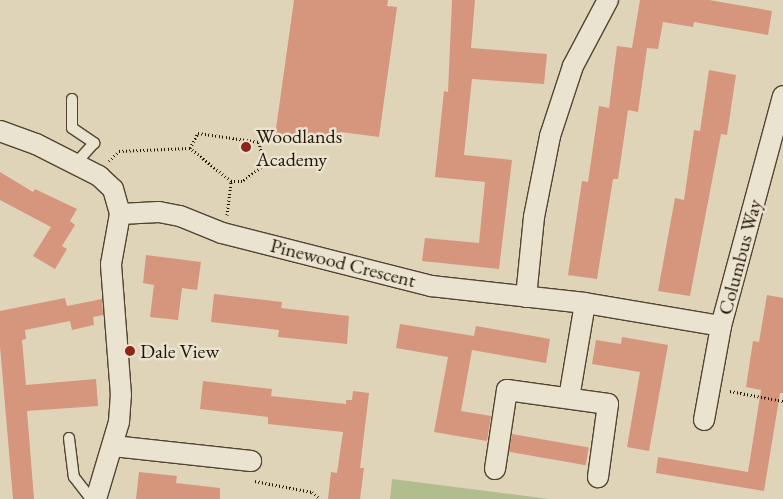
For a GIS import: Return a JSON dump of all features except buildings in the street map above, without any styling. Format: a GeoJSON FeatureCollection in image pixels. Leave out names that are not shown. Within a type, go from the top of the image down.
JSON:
{"type":"FeatureCollection","features":[{"type":"Feature","properties":{"kind":"street"},"geometry":{"type":"LineString","coordinates":[[526,297],[534,217],[550,136],[573,66],[608,0]]}},
{"type":"Feature","properties":{"kind":"street","name":"Columbus Way"},"geometry":{"type":"LineString","coordinates":[[704,420],[721,326],[783,96]]}},
{"type":"Feature","properties":{"kind":"street"},"geometry":{"type":"LineString","coordinates":[[0,131],[36,144],[98,176],[113,189],[120,214],[111,264],[121,394],[114,446],[96,499]]}},
{"type":"Feature","properties":{"kind":"street","name":"Pinewood Crescent"},"geometry":{"type":"LineString","coordinates":[[120,214],[160,212],[222,233],[431,286],[585,303],[721,326]]}},
{"type":"Feature","properties":{"kind":"street"},"geometry":{"type":"LineString","coordinates":[[569,398],[585,303]]}},
{"type":"Feature","properties":{"kind":"street"},"geometry":{"type":"LineString","coordinates":[[495,469],[506,390],[608,404],[598,477]]}},
{"type":"Feature","properties":{"kind":"street"},"geometry":{"type":"LineString","coordinates":[[114,446],[251,461]]}},
{"type":"Feature","properties":{"kind":"lane"},"geometry":{"type":"LineString","coordinates":[[72,99],[72,128],[94,143],[74,165]]}},
{"type":"Feature","properties":{"kind":"lane"},"geometry":{"type":"LineString","coordinates":[[69,438],[74,477],[91,499]]}},
{"type":"Feature","properties":{"kind":"path"},"geometry":{"type":"LineString","coordinates":[[98,176],[119,151],[190,148],[231,181],[242,181],[264,165],[259,142],[198,133],[190,148]]}},
{"type":"Feature","properties":{"kind":"path"},"geometry":{"type":"LineString","coordinates":[[222,233],[231,181]]}},
{"type":"Feature","properties":{"kind":"path"},"geometry":{"type":"LineString","coordinates":[[710,387],[783,401]]}},
{"type":"Feature","properties":{"kind":"path"},"geometry":{"type":"LineString","coordinates":[[251,461],[253,480],[312,492],[320,499]]}},
{"type":"Feature","properties":{"kind":"green space"},"geometry":{"type":"Polygon","coordinates":[[[392,479],[550,499],[390,499],[392,479]]]}},
{"type":"Feature","properties":{"kind":"place","name":"Woodlands Academy"},"geometry":{"type":"Point","coordinates":[246,147]}},
{"type":"Feature","properties":{"kind":"place","name":"Dale View"},"geometry":{"type":"Point","coordinates":[130,351]}}]}
